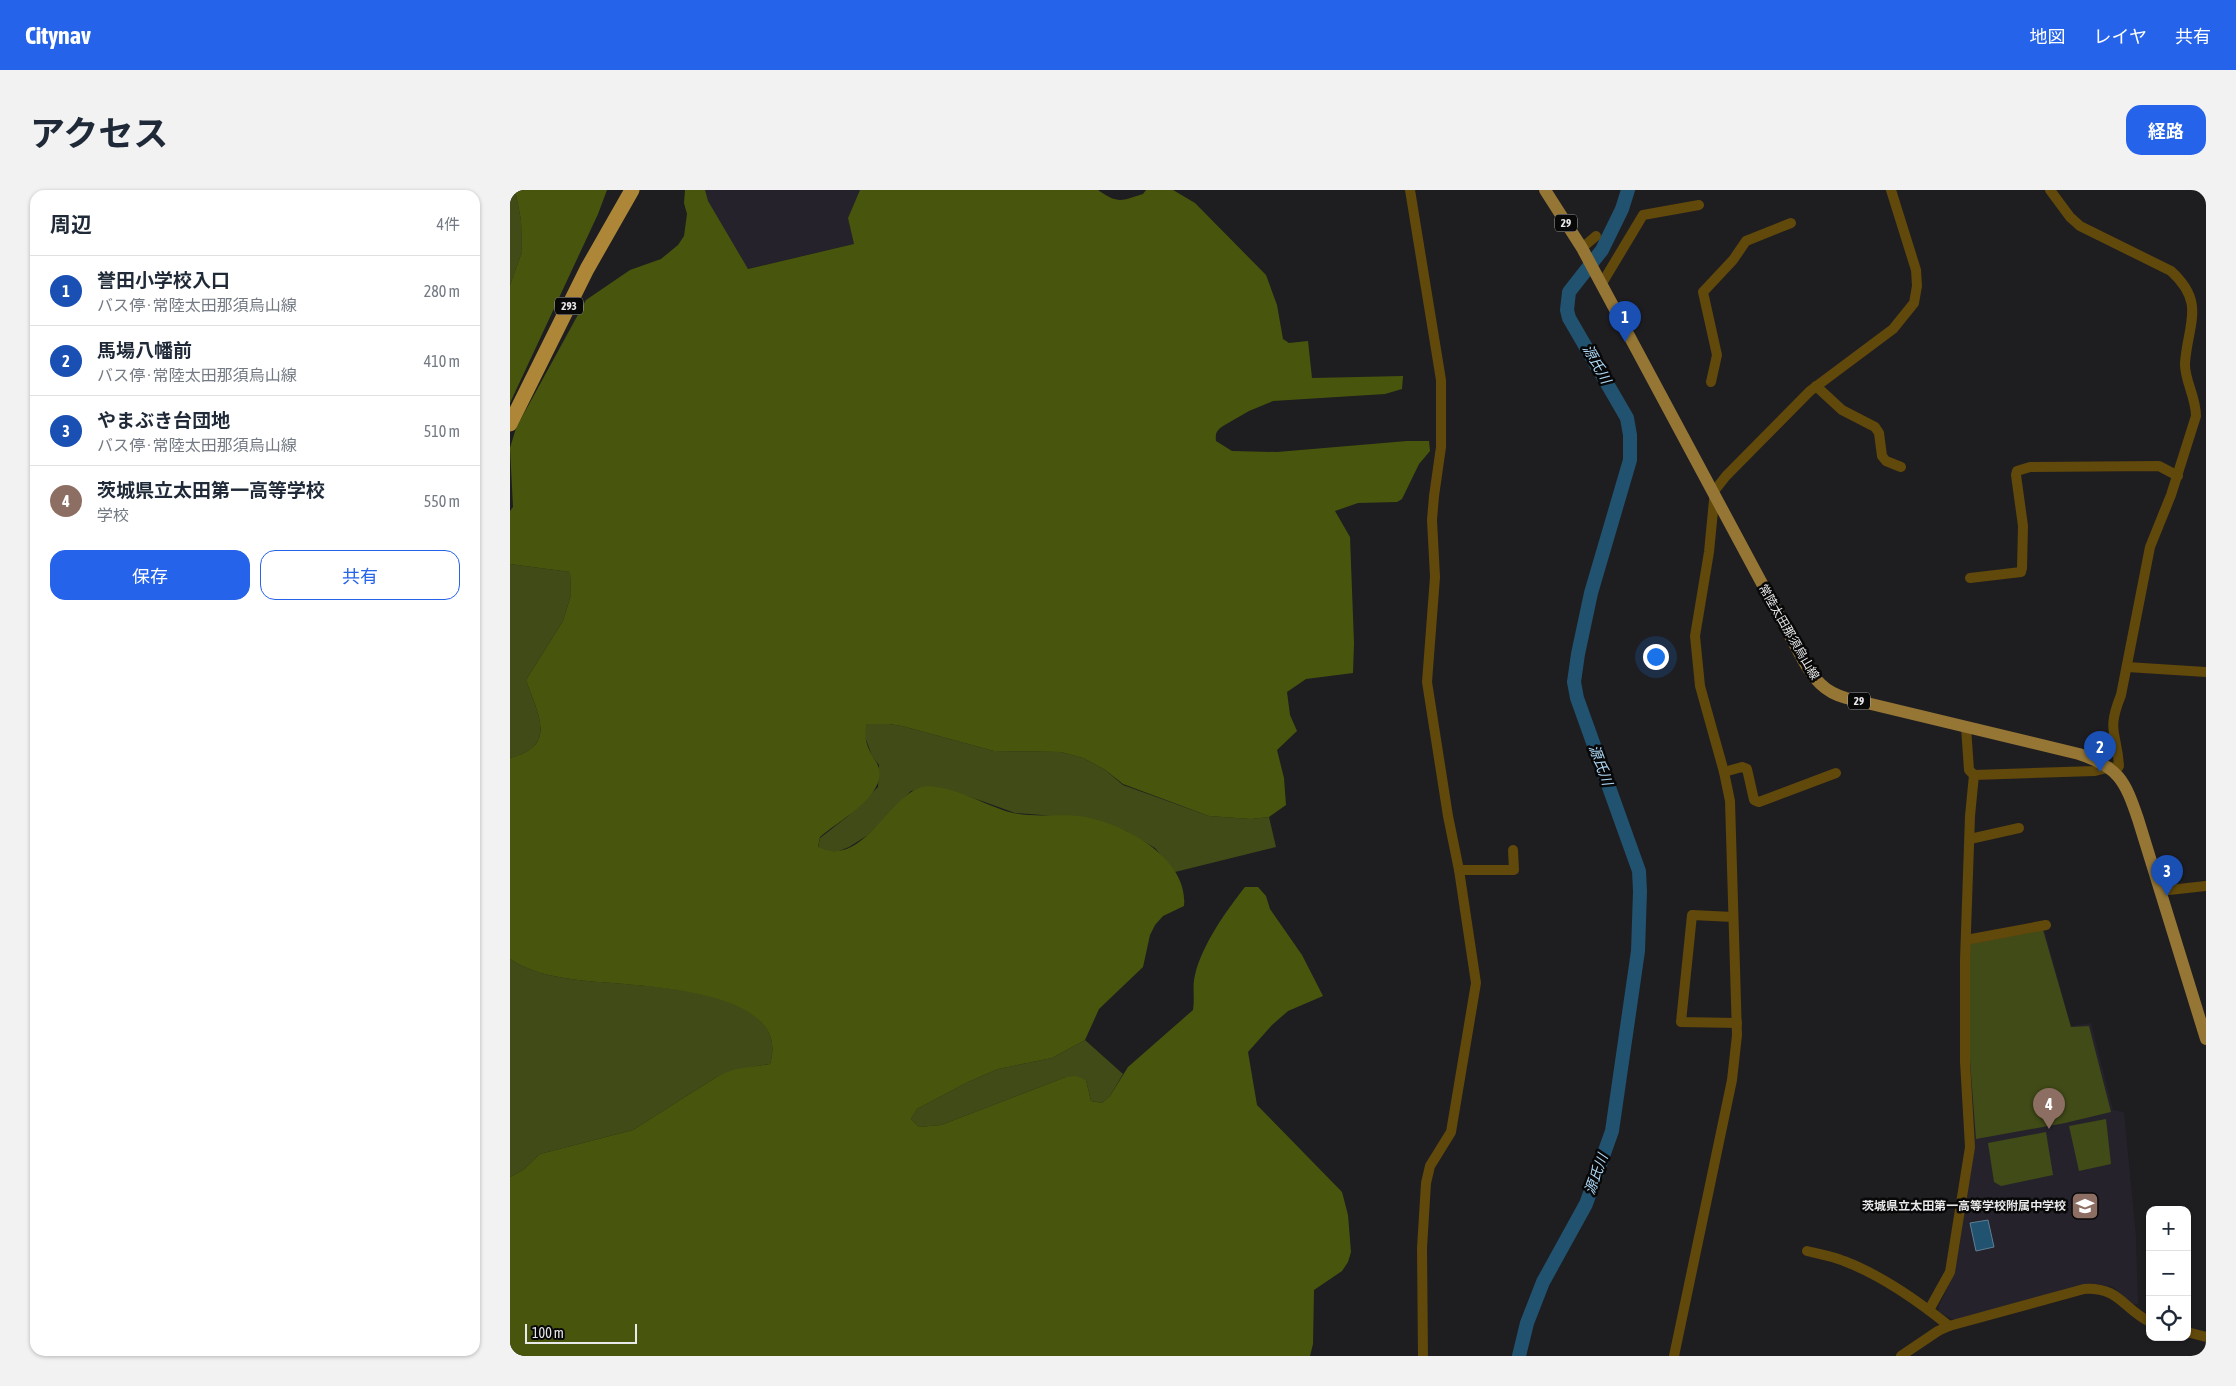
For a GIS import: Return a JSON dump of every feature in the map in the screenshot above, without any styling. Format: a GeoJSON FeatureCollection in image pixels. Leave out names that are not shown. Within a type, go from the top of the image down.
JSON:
{"type":"FeatureCollection","features":[{"type":"Feature","properties":{"kind":"highway","name":"293"},"geometry":{"type":"LineString","coordinates":[[510,424],[587,269],[632,190]]}},
{"type":"Feature","properties":{"kind":"main road","name":"常陸太田那須烏山線"},"geometry":{"type":"LineString","coordinates":[[1545,190],[1584,252],[1802,660],[1824,689],[1846,698],[2079,754],[2113,769]]}},
{"type":"Feature","properties":{"kind":"main road"},"geometry":{"type":"LineString","coordinates":[[2113,769],[2128,791],[2206,1040]]}},
{"type":"Feature","properties":{"kind":"street"},"geometry":{"type":"LineString","coordinates":[[1410,190],[1441,380],[1442,447],[1433,504],[1435,577],[1427,682],[1476,983],[1451,1132],[1430,1166],[1426,1183],[1422,1248],[1423,1356]]}},
{"type":"Feature","properties":{"kind":"street"},"geometry":{"type":"LineString","coordinates":[[1674,1356],[1732,1080],[1736,1023],[1730,801],[1724,772],[1700,686],[1695,654],[1696,621],[1709,552],[1715,496],[1720,482],[1816,386],[1893,329],[1914,303],[1917,286],[1916,270],[1891,190]]}},
{"type":"Feature","properties":{"kind":"street"},"geometry":{"type":"LineString","coordinates":[[1966,727],[1969,770],[1974,775],[2095,771],[2113,769],[2119,762],[2112,729],[2113,715],[2122,695],[2150,547],[2178,476],[2196,416],[2196,403],[2185,364],[2195,316],[2194,303],[2190,292],[2171,271],[2080,226],[2070,217],[2050,190]]}},
{"type":"Feature","properties":{"kind":"street"},"geometry":{"type":"LineString","coordinates":[[1600,283],[1607,278],[1643,215],[1698,205]]}},
{"type":"Feature","properties":{"kind":"street"},"geometry":{"type":"LineString","coordinates":[[1711,382],[1717,355],[1703,292],[1733,260],[1746,241],[1791,223]]}},
{"type":"Feature","properties":{"kind":"street"},"geometry":{"type":"LineString","coordinates":[[1584,252],[1596,236]]}},
{"type":"Feature","properties":{"kind":"street"},"geometry":{"type":"LineString","coordinates":[[1816,386],[1842,410],[1875,427],[1879,433],[1882,456],[1886,461],[1901,468]]}},
{"type":"Feature","properties":{"kind":"street"},"geometry":{"type":"LineString","coordinates":[[1970,578],[2021,572],[2023,526],[2017,471],[2030,467],[2158,466],[2178,476]]}},
{"type":"Feature","properties":{"kind":"street"},"geometry":{"type":"LineString","coordinates":[[2127,667],[2206,672]]}},
{"type":"Feature","properties":{"kind":"street"},"geometry":{"type":"LineString","coordinates":[[1724,772],[1742,767],[1747,769],[1754,800],[1758,802],[1836,773]]}},
{"type":"Feature","properties":{"kind":"street"},"geometry":{"type":"LineString","coordinates":[[1929,1310],[1950,1272],[1970,1148],[1964,1062],[1966,940],[1974,775]]}},
{"type":"Feature","properties":{"kind":"street"},"geometry":{"type":"LineString","coordinates":[[1970,839],[2019,828]]}},
{"type":"Feature","properties":{"kind":"street"},"geometry":{"type":"LineString","coordinates":[[1459,870],[1514,870],[1513,850]]}},
{"type":"Feature","properties":{"kind":"street"},"geometry":{"type":"LineString","coordinates":[[2160,891],[2206,886]]}},
{"type":"Feature","properties":{"kind":"street"},"geometry":{"type":"LineString","coordinates":[[1733,917],[1692,915],[1681,1022],[1736,1023]]}},
{"type":"Feature","properties":{"kind":"street"},"geometry":{"type":"LineString","coordinates":[[1966,940],[2046,925]]}},
{"type":"Feature","properties":{"kind":"street"},"geometry":{"type":"LineString","coordinates":[[1807,1250],[1843,1260],[1882,1279],[1929,1310],[1949,1326]]}},
{"type":"Feature","properties":{"kind":"street"},"geometry":{"type":"LineString","coordinates":[[1902,1356],[1938,1330],[2075,1291],[2094,1289],[2112,1292],[2146,1320]]}},
{"type":"Feature","properties":{"kind":"street"},"geometry":{"type":"LineString","coordinates":[[2191,1333],[2206,1336]]}},
{"type":"Feature","properties":{"kind":"shaded area"},"geometry":{"type":"Polygon","coordinates":[[[705,190],[860,190],[848,218],[854,244],[747,269],[707,201],[705,190]]]}},
{"type":"Feature","properties":{"kind":"shaded area"},"geometry":{"type":"Polygon","coordinates":[[[2044,929],[2071,1026],[2091,1023],[2113,1110],[2124,1112],[2136,1236],[2138,1304],[2132,1304],[2113,1287],[2097,1284],[2084,1285],[1954,1320],[1939,1312],[1939,1306],[1951,1280],[1971,1161],[1969,942],[2044,929]]]}},
{"type":"Feature","properties":{"kind":"green space"},"geometry":{"type":"Polygon","coordinates":[[[510,190],[515,190],[521,220],[522,252],[510,285],[510,190]]]}},
{"type":"Feature","properties":{"kind":"green space"},"geometry":{"type":"Polygon","coordinates":[[[515,190],[607,190],[598,214],[510,403],[510,285],[522,252],[521,220],[515,190]]]}},
{"type":"Feature","properties":{"kind":"green space"},"geometry":{"type":"Polygon","coordinates":[[[685,190],[705,190],[708,201],[748,269],[854,244],[848,218],[860,190],[1098,190],[1110,198],[1120,200],[1143,194],[1146,190],[1173,190],[1195,203],[1266,275],[1277,305],[1283,339],[1289,343],[1308,341],[1312,378],[1403,376],[1402,389],[1385,394],[1273,401],[1249,411],[1223,426],[1216,434],[1216,441],[1232,451],[1277,452],[1407,441],[1429,441],[1430,451],[1419,464],[1402,499],[1397,502],[1358,503],[1335,511],[1350,537],[1354,643],[1353,673],[1306,679],[1287,692],[1290,715],[1297,731],[1277,750],[1284,778],[1286,805],[1269,817],[1251,819],[1209,816],[1123,784],[1104,769],[1083,758],[1061,752],[994,751],[902,726],[867,724],[866,738],[879,772],[878,783],[872,794],[862,804],[820,837],[818,847],[834,851],[848,848],[874,829],[909,793],[922,787],[931,786],[955,791],[1013,813],[1085,817],[1118,827],[1151,846],[1165,859],[1176,873],[1183,889],[1184,906],[1163,916],[1155,925],[1150,935],[1143,967],[1099,1009],[1085,1040],[1052,1058],[998,1069],[968,1082],[917,1109],[911,1119],[919,1127],[941,1125],[1066,1077],[1076,1076],[1086,1080],[1091,1101],[1102,1103],[1110,1096],[1128,1067],[1193,1010],[1195,975],[1209,940],[1245,887],[1258,887],[1266,896],[1270,909],[1302,955],[1323,996],[1288,1011],[1272,1025],[1248,1052],[1257,1105],[1342,1192],[1348,1215],[1351,1252],[1348,1262],[1342,1271],[1314,1290],[1313,1344],[1310,1356],[510,1356],[510,1177],[523,1170],[540,1154],[633,1130],[725,1073],[736,1069],[770,1064],[771,1037],[756,1017],[730,1003],[698,994],[661,988],[594,982],[555,976],[531,970],[510,959],[510,758],[525,753],[535,745],[539,737],[541,727],[539,716],[526,680],[563,621],[571,595],[570,572],[510,564],[510,511],[513,507],[510,448],[516,428],[586,300],[630,270],[661,259],[678,245],[684,236],[687,214],[684,203],[685,190]]]}},
{"type":"Feature","properties":{"kind":"green space"},"geometry":{"type":"Polygon","coordinates":[[[510,564],[570,572],[571,595],[563,621],[526,680],[539,716],[541,727],[539,737],[535,745],[525,753],[510,758],[510,564]]]}},
{"type":"Feature","properties":{"kind":"green space"},"geometry":{"type":"Polygon","coordinates":[[[867,724],[902,726],[994,751],[1061,752],[1083,758],[1104,769],[1123,785],[1209,816],[1251,819],[1269,817],[1276,847],[1175,872],[1155,848],[1126,831],[1094,819],[1015,813],[937,787],[911,791],[868,835],[849,847],[839,851],[828,852],[818,848],[820,838],[847,817],[878,787],[879,765],[872,756],[864,734],[867,724]]]}},
{"type":"Feature","properties":{"kind":"green space"},"geometry":{"type":"Polygon","coordinates":[[[2043,930],[2071,1027],[2089,1026],[2111,1112],[2065,1123],[1976,1139],[1970,1061],[1970,944],[2043,930]]]}},
{"type":"Feature","properties":{"kind":"green space"},"geometry":{"type":"Polygon","coordinates":[[[510,959],[531,970],[555,976],[698,993],[730,1003],[756,1017],[771,1037],[770,1064],[742,1069],[715,1078],[633,1130],[540,1154],[523,1170],[510,1177],[510,959]]]}},
{"type":"Feature","properties":{"kind":"green space"},"geometry":{"type":"Polygon","coordinates":[[[1085,1040],[1123,1074],[1110,1096],[1102,1103],[1091,1101],[1086,1080],[1066,1077],[941,1125],[919,1127],[911,1119],[917,1109],[968,1082],[998,1069],[1052,1058],[1085,1040]]]}},
{"type":"Feature","properties":{"kind":"green space"},"geometry":{"type":"Polygon","coordinates":[[[2106,1119],[2111,1164],[2079,1171],[2069,1126],[2106,1119]]]}},
{"type":"Feature","properties":{"kind":"green space"},"geometry":{"type":"Polygon","coordinates":[[[2046,1132],[2053,1175],[2001,1186],[1994,1182],[1988,1143],[2046,1132]]]}},
{"type":"Feature","properties":{"kind":"water"},"geometry":{"type":"Polygon","coordinates":[[[1988,1220],[1994,1247],[1976,1251],[1970,1223],[1988,1220]]]}},
{"type":"Feature","properties":{"kind":"waterway","name":"源氏川"},"geometry":{"type":"LineString","coordinates":[[1519,1356],[1527,1323],[1543,1282],[1586,1204],[1612,1131],[1638,951],[1639,871],[1577,698],[1574,682],[1591,593],[1630,460],[1630,435],[1627,418],[1569,318],[1567,310],[1569,292],[1602,250],[1622,209],[1628,190]]}},
{"type":"Feature","properties":{"kind":"place","name":"誉田小学校入口"},"geometry":{"type":"Point","coordinates":[1625,342]}},
{"type":"Feature","properties":{"kind":"place","name":"馬場八幡前"},"geometry":{"type":"Point","coordinates":[2100,772]}},
{"type":"Feature","properties":{"kind":"place","name":"やまぶき台団地"},"geometry":{"type":"Point","coordinates":[2167,896]}},
{"type":"Feature","properties":{"kind":"place","name":"茨城県立太田第一高等学校"},"geometry":{"type":"Point","coordinates":[2049,1129]}},
{"type":"Feature","properties":{"kind":"place","name":"茨城県立太田第一高等学校附属中学校"},"geometry":{"type":"Point","coordinates":[2085,1206]}}]}
